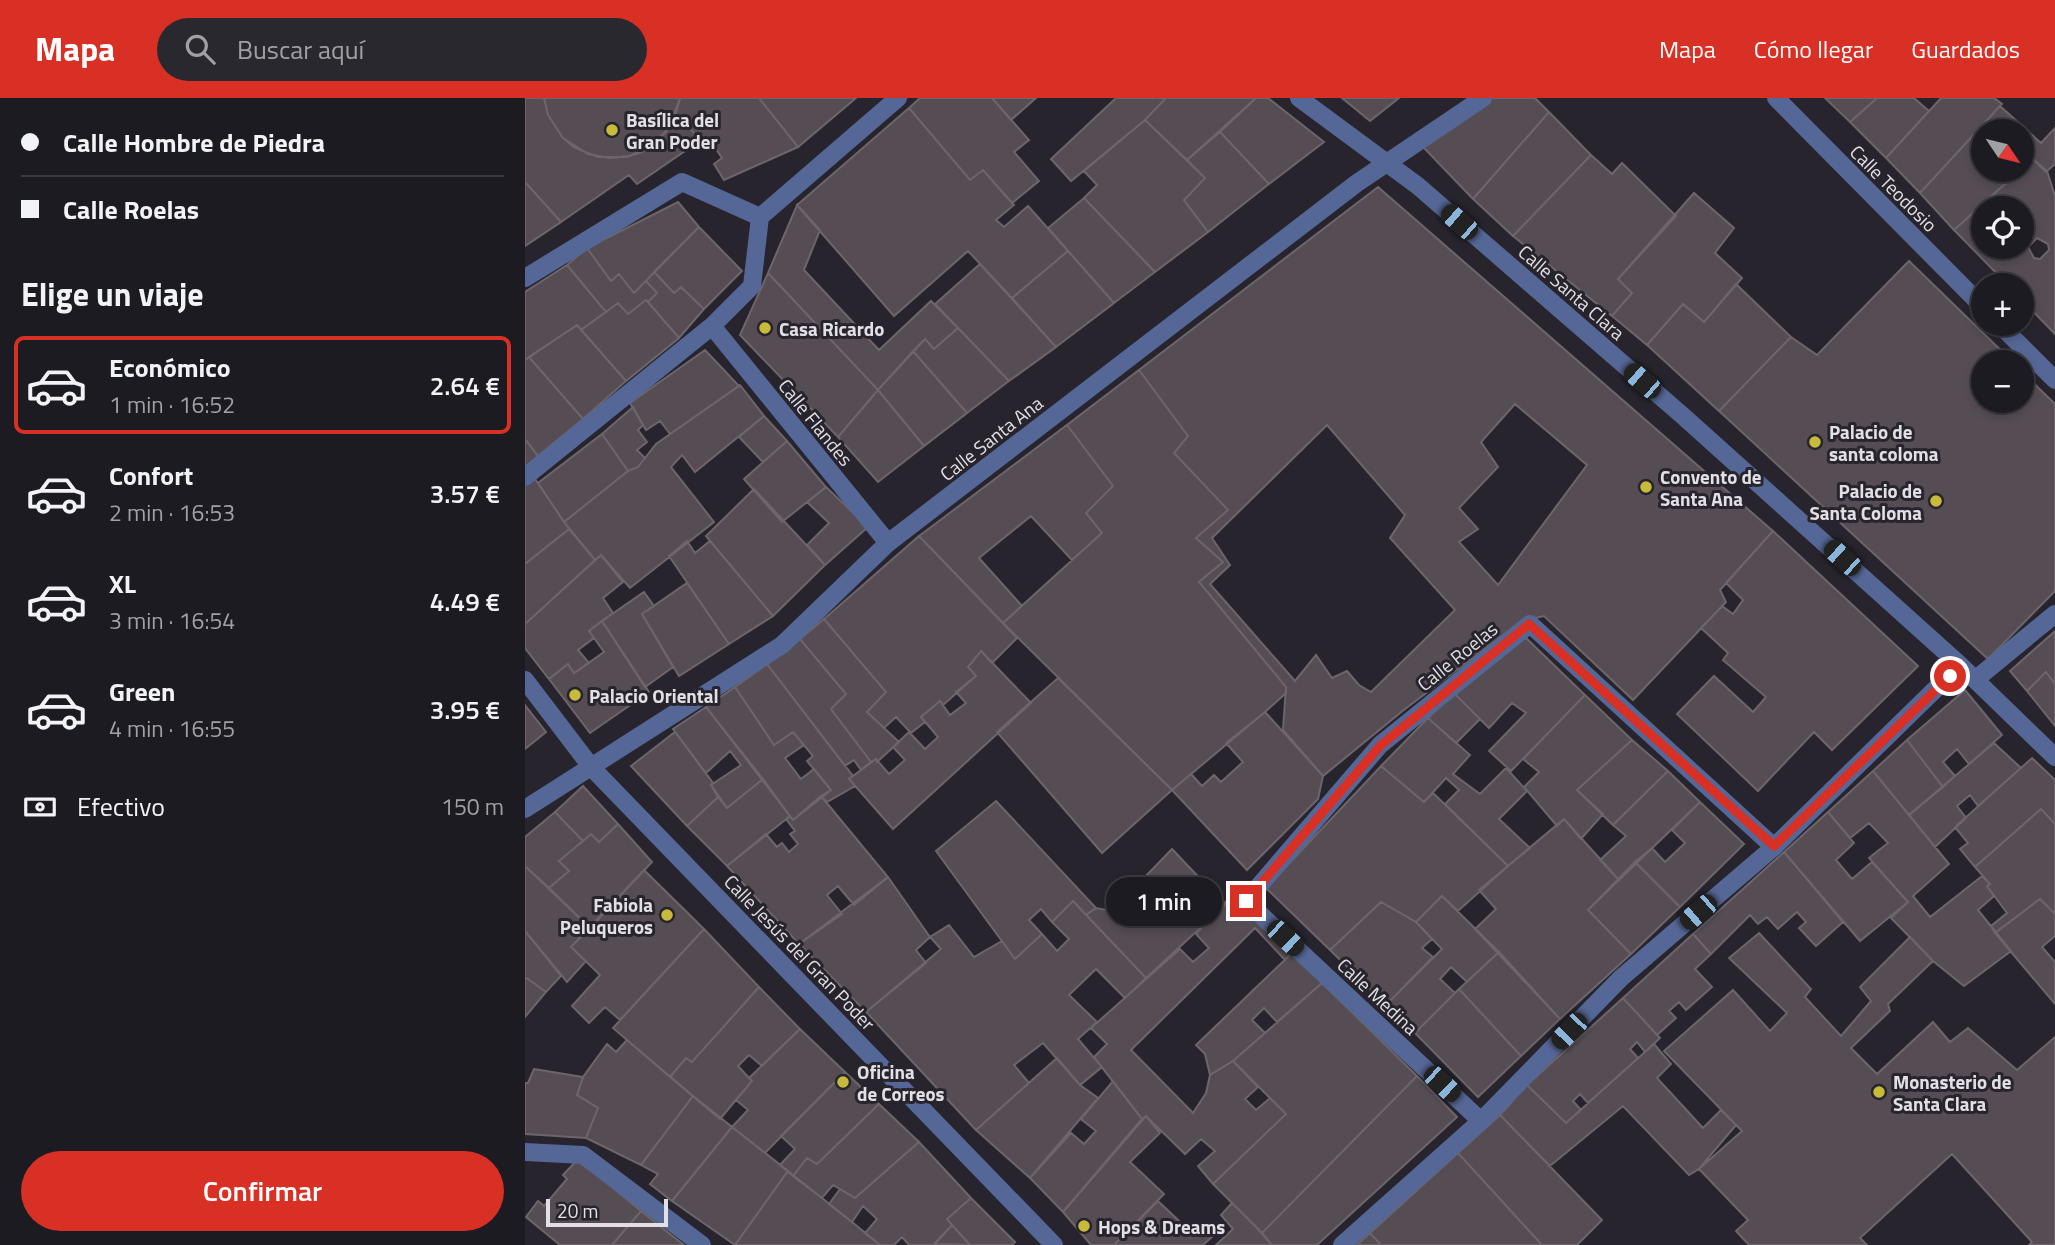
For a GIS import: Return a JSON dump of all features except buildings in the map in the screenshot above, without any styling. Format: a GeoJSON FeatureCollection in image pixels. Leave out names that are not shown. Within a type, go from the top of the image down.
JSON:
{"type":"FeatureCollection","features":[{"type":"Feature","properties":{"kind":"street"},"geometry":{"type":"LineString","coordinates":[[525,477],[712,326],[752,286],[760,217],[898,98]]}},
{"type":"Feature","properties":{"kind":"street","name":"Calle Santa Clara"},"geometry":{"type":"LineString","coordinates":[[1299,98],[1418,186],[1683,416],[1960,664],[2055,757]]}},
{"type":"Feature","properties":{"kind":"street","name":"Calle Santa Ana"},"geometry":{"type":"LineString","coordinates":[[525,808],[592,768],[782,645],[888,544],[1385,164],[1483,98]]}},
{"type":"Feature","properties":{"kind":"street","name":"Calle Teodosio"},"geometry":{"type":"LineString","coordinates":[[1776,98],[1971,295]]}},
{"type":"Feature","properties":{"kind":"street"},"geometry":{"type":"LineString","coordinates":[[525,278],[683,182],[760,217]]}},
{"type":"Feature","properties":{"kind":"street","name":"Calle Flandes"},"geometry":{"type":"LineString","coordinates":[[712,326],[888,544]]}},
{"type":"Feature","properties":{"kind":"street"},"geometry":{"type":"LineString","coordinates":[[2012,336],[2055,380]]}},
{"type":"Feature","properties":{"kind":"street"},"geometry":{"type":"LineString","coordinates":[[1976,679],[2055,614]]}},
{"type":"Feature","properties":{"kind":"street","name":"Calle Roelas"},"geometry":{"type":"LineString","coordinates":[[1246,901],[1380,746],[1529,624],[1774,846]]}},
{"type":"Feature","properties":{"kind":"street"},"geometry":{"type":"LineString","coordinates":[[1342,1245],[1481,1121],[1621,978],[1774,846],[1960,664]]}},
{"type":"Feature","properties":{"kind":"street","name":"Calle Jesús del Gran Poder"},"geometry":{"type":"LineString","coordinates":[[525,680],[592,768],[1054,1245]]}},
{"type":"Feature","properties":{"kind":"street","name":"Calle Medina"},"geometry":{"type":"LineString","coordinates":[[1246,901],[1481,1121]]}},
{"type":"Feature","properties":{"kind":"street"},"geometry":{"type":"LineString","coordinates":[[525,1152],[583,1155],[702,1245]]}},
{"type":"Feature","properties":{"kind":"place","name":"Basílica del Gran Poder"},"geometry":{"type":"Point","coordinates":[612,130]}},
{"type":"Feature","properties":{"kind":"place","name":"Casa Ricardo"},"geometry":{"type":"Point","coordinates":[765,328]}},
{"type":"Feature","properties":{"kind":"place","name":"Palacio de santa coloma"},"geometry":{"type":"Point","coordinates":[1815,442]}},
{"type":"Feature","properties":{"kind":"place","name":"Convento de Santa Ana"},"geometry":{"type":"Point","coordinates":[1646,487]}},
{"type":"Feature","properties":{"kind":"place","name":"Palacio de Santa Coloma"},"geometry":{"type":"Point","coordinates":[1936,501]}},
{"type":"Feature","properties":{"kind":"place","name":"Palacio Oriental"},"geometry":{"type":"Point","coordinates":[575,695]}},
{"type":"Feature","properties":{"kind":"place","name":"Fabiola Peluqueros"},"geometry":{"type":"Point","coordinates":[667,915]}},
{"type":"Feature","properties":{"kind":"place","name":"Oficina de Correos"},"geometry":{"type":"Point","coordinates":[843,1082]}},
{"type":"Feature","properties":{"kind":"place","name":"Monasterio de Santa Clara"},"geometry":{"type":"Point","coordinates":[1879,1092]}},
{"type":"Feature","properties":{"kind":"place","name":"Hops & Dreams"},"geometry":{"type":"Point","coordinates":[1084,1226]}},
{"type":"Feature","properties":{"kind":"route"},"geometry":{"type":"LineString","coordinates":[[1246,901],[1380,746],[1529,624],[1774,846],[1950,676]]}}]}
